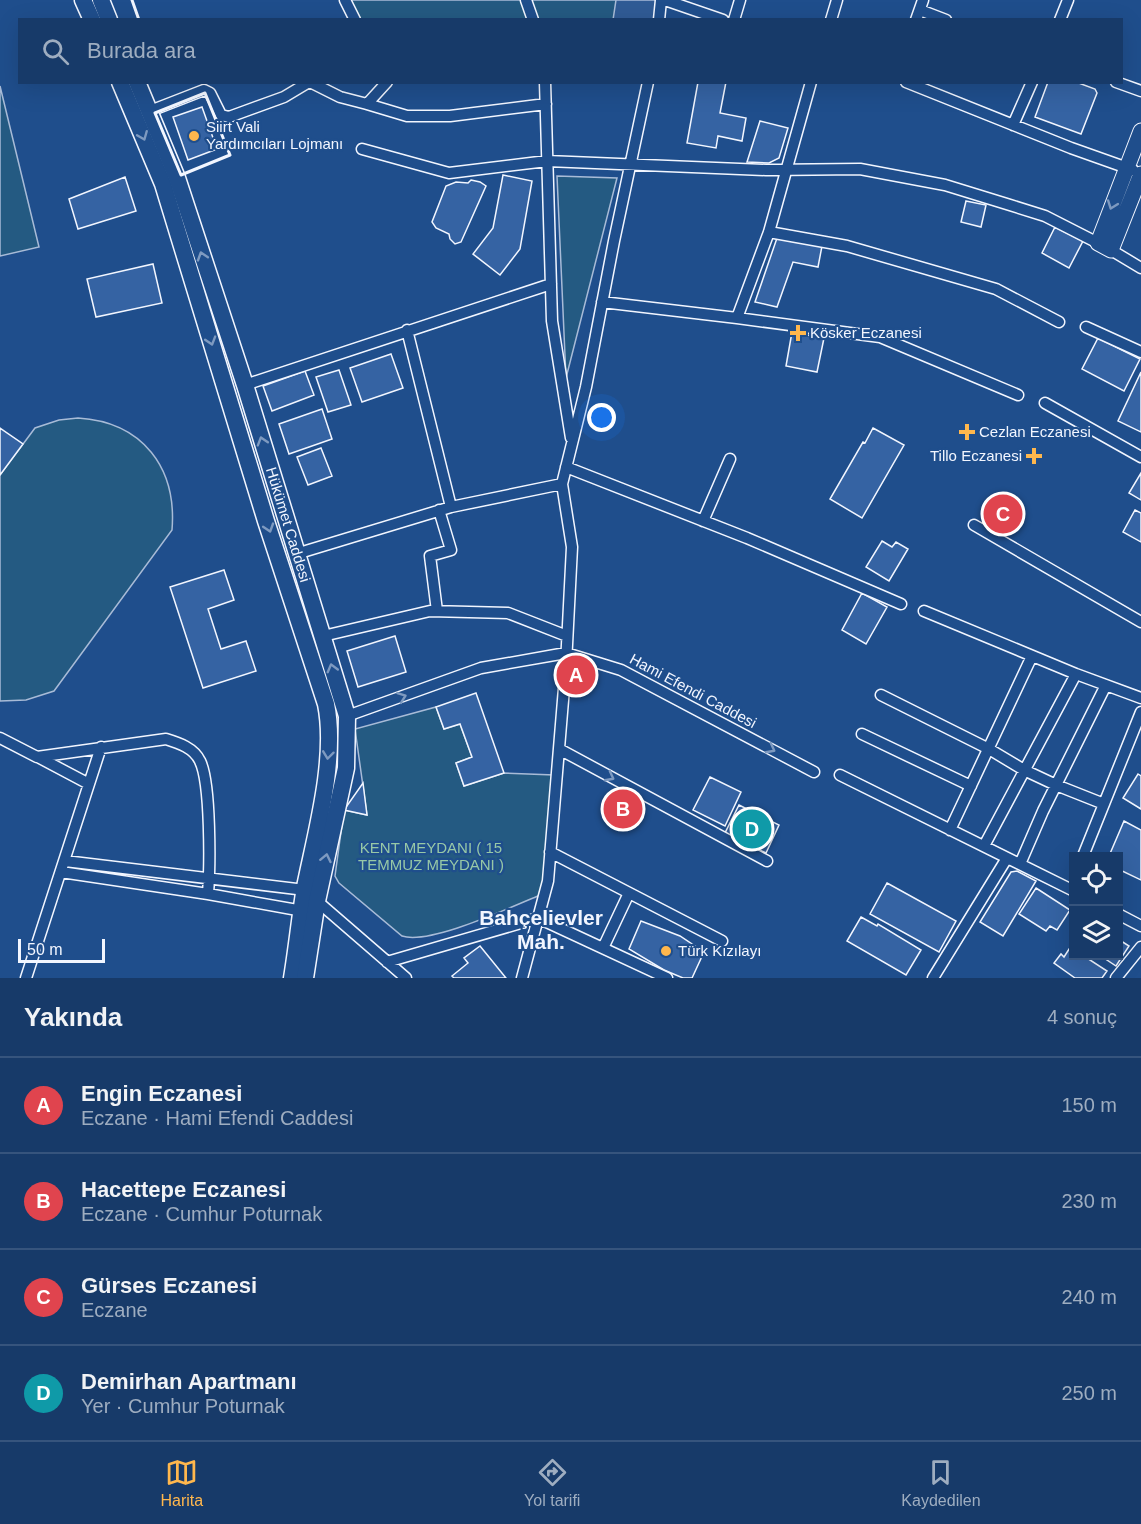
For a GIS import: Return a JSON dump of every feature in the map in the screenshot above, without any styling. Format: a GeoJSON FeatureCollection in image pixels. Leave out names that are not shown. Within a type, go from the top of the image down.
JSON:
{"type":"FeatureCollection","features":[{"type":"Feature","properties":{"kind":"main road"},"geometry":{"type":"LineString","coordinates":[[83,0],[91,18]]}},
{"type":"Feature","properties":{"kind":"main road"},"geometry":{"type":"LineString","coordinates":[[101,0],[108,18]]}},
{"type":"Feature","properties":{"kind":"main road"},"geometry":{"type":"LineString","coordinates":[[121,84],[163,184],[266,521],[326,704],[330,724],[311,895],[303,911],[292,978]]}},
{"type":"Feature","properties":{"kind":"main road","name":"Hükümet Caddesi"},"geometry":{"type":"LineString","coordinates":[[138,84],[177,178],[245,385],[347,716],[346,768],[311,895],[305,978]]}},
{"type":"Feature","properties":{"kind":"street"},"geometry":{"type":"LineString","coordinates":[[345,0],[354,18]]}},
{"type":"Feature","properties":{"kind":"street"},"geometry":{"type":"LineString","coordinates":[[526,0],[532,18]]}},
{"type":"Feature","properties":{"kind":"street"},"geometry":{"type":"LineString","coordinates":[[659,18],[663,0],[717,18]]}},
{"type":"Feature","properties":{"kind":"street"},"geometry":{"type":"LineString","coordinates":[[735,18],[740,0]]}},
{"type":"Feature","properties":{"kind":"street"},"geometry":{"type":"LineString","coordinates":[[832,18],[837,0]]}},
{"type":"Feature","properties":{"kind":"street"},"geometry":{"type":"LineString","coordinates":[[1061,18],[1068,0]]}},
{"type":"Feature","properties":{"kind":"street"},"geometry":{"type":"LineString","coordinates":[[920,10],[941,18]]}},
{"type":"Feature","properties":{"kind":"street"},"geometry":{"type":"LineString","coordinates":[[150,111],[204,90],[210,93],[221,115],[229,117],[284,97],[306,84]]}},
{"type":"Feature","properties":{"kind":"street"},"geometry":{"type":"LineString","coordinates":[[313,84],[340,98],[407,116],[450,117],[546,104]]}},
{"type":"Feature","properties":{"kind":"street"},"geometry":{"type":"LineString","coordinates":[[367,104],[385,84]]}},
{"type":"Feature","properties":{"kind":"street"},"geometry":{"type":"LineString","coordinates":[[545,84],[552,321],[572,444]]}},
{"type":"Feature","properties":{"kind":"street"},"geometry":{"type":"LineString","coordinates":[[522,978],[548,881],[559,749],[572,547],[562,484],[586,387],[648,84]]}},
{"type":"Feature","properties":{"kind":"street"},"geometry":{"type":"LineString","coordinates":[[737,318],[769,232],[811,84]]}},
{"type":"Feature","properties":{"kind":"street"},"geometry":{"type":"LineString","coordinates":[[911,84],[1141,174],[1105,247]]}},
{"type":"Feature","properties":{"kind":"street"},"geometry":{"type":"LineString","coordinates":[[1013,125],[1031,84]]}},
{"type":"Feature","properties":{"kind":"street"},"geometry":{"type":"LineString","coordinates":[[1121,84],[1141,92]]}},
{"type":"Feature","properties":{"kind":"street"},"geometry":{"type":"LineString","coordinates":[[1105,247],[1126,167],[1141,131]]}},
{"type":"Feature","properties":{"kind":"street"},"geometry":{"type":"LineString","coordinates":[[362,149],[449,173],[547,161],[786,169],[861,169],[945,185],[1045,216],[1141,268]]}},
{"type":"Feature","properties":{"kind":"street"},"geometry":{"type":"LineString","coordinates":[[769,232],[847,246],[996,289],[1059,322]]}},
{"type":"Feature","properties":{"kind":"street"},"geometry":{"type":"LineString","coordinates":[[245,385],[551,284]]}},
{"type":"Feature","properties":{"kind":"street"},"geometry":{"type":"LineString","coordinates":[[602,302],[880,337],[1018,395]]}},
{"type":"Feature","properties":{"kind":"street"},"geometry":{"type":"LineString","coordinates":[[1086,327],[1141,352]]}},
{"type":"Feature","properties":{"kind":"street"},"geometry":{"type":"LineString","coordinates":[[407,330],[451,507]]}},
{"type":"Feature","properties":{"kind":"street"},"geometry":{"type":"LineString","coordinates":[[1045,403],[1141,457]]}},
{"type":"Feature","properties":{"kind":"street"},"geometry":{"type":"LineString","coordinates":[[703,521],[730,459]]}},
{"type":"Feature","properties":{"kind":"street"},"geometry":{"type":"LineString","coordinates":[[566,467],[703,521],[901,604]]}},
{"type":"Feature","properties":{"kind":"street"},"geometry":{"type":"LineString","coordinates":[[296,554],[439,510],[562,484]]}},
{"type":"Feature","properties":{"kind":"street"},"geometry":{"type":"LineString","coordinates":[[437,611],[430,556],[451,550],[439,510]]}},
{"type":"Feature","properties":{"kind":"street"},"geometry":{"type":"LineString","coordinates":[[974,525],[1141,622]]}},
{"type":"Feature","properties":{"kind":"street"},"geometry":{"type":"LineString","coordinates":[[323,636],[437,611],[508,613],[567,636]]}},
{"type":"Feature","properties":{"kind":"street"},"geometry":{"type":"LineString","coordinates":[[924,611],[1076,674],[1141,698]]}},
{"type":"Feature","properties":{"kind":"street","name":"Hami Efendi Caddesi"},"geometry":{"type":"LineString","coordinates":[[347,716],[481,668],[566,653],[621,670],[814,772]]}},
{"type":"Feature","properties":{"kind":"street"},"geometry":{"type":"LineString","coordinates":[[950,830],[1032,656]]}},
{"type":"Feature","properties":{"kind":"street"},"geometry":{"type":"LineString","coordinates":[[984,846],[1076,674]]}},
{"type":"Feature","properties":{"kind":"street"},"geometry":{"type":"LineString","coordinates":[[1020,864],[1056,785],[1106,686]]}},
{"type":"Feature","properties":{"kind":"street"},"geometry":{"type":"LineString","coordinates":[[881,695],[989,749],[1024,770],[1104,804]]}},
{"type":"Feature","properties":{"kind":"street"},"geometry":{"type":"LineString","coordinates":[[1085,852],[1141,712]]}},
{"type":"Feature","properties":{"kind":"street"},"geometry":{"type":"LineString","coordinates":[[862,734],[971,786]]}},
{"type":"Feature","properties":{"kind":"street"},"geometry":{"type":"LineString","coordinates":[[0,738],[89,784]]}},
{"type":"Feature","properties":{"kind":"street"},"geometry":{"type":"LineString","coordinates":[[37,757],[166,739],[185,745],[200,760],[207,785],[208,894]]}},
{"type":"Feature","properties":{"kind":"street"},"geometry":{"type":"LineString","coordinates":[[26,978],[101,747]]}},
{"type":"Feature","properties":{"kind":"street"},"geometry":{"type":"LineString","coordinates":[[559,749],[767,861]]}},
{"type":"Feature","properties":{"kind":"street"},"geometry":{"type":"LineString","coordinates":[[840,776],[1007,858],[1069,886]]}},
{"type":"Feature","properties":{"kind":"street"},"geometry":{"type":"LineString","coordinates":[[550,852],[722,941]]}},
{"type":"Feature","properties":{"kind":"street"},"geometry":{"type":"LineString","coordinates":[[933,978],[1007,858]]}},
{"type":"Feature","properties":{"kind":"street"},"geometry":{"type":"LineString","coordinates":[[65,861],[209,879],[311,895],[406,978]]}},
{"type":"Feature","properties":{"kind":"street"},"geometry":{"type":"LineString","coordinates":[[62,872],[303,911]]}},
{"type":"Feature","properties":{"kind":"street"},"geometry":{"type":"LineString","coordinates":[[603,948],[629,893]]}},
{"type":"Feature","properties":{"kind":"street"},"geometry":{"type":"LineString","coordinates":[[1123,916],[1141,926]]}},
{"type":"Feature","properties":{"kind":"street"},"geometry":{"type":"LineString","coordinates":[[387,962],[538,918],[667,978]]}},
{"type":"Feature","properties":{"kind":"street"},"geometry":{"type":"LineString","coordinates":[[1116,978],[1141,947]]}},
{"type":"Feature","properties":{"kind":"green space"},"geometry":{"type":"Polygon","coordinates":[[[345,0],[661,0],[659,18],[354,18],[345,0]]]}},
{"type":"Feature","properties":{"kind":"green space"},"geometry":{"type":"Polygon","coordinates":[[[0,86],[39,247],[0,256],[0,86]]]}},
{"type":"Feature","properties":{"kind":"green space"},"geometry":{"type":"Polygon","coordinates":[[[557,176],[617,178],[566,378],[557,176]]]}},
{"type":"Feature","properties":{"kind":"green space"},"geometry":{"type":"Polygon","coordinates":[[[78,418],[101,421],[121,428],[138,439],[151,452],[162,468],[169,487],[172,530],[54,691],[26,700],[0,701],[0,475],[35,428],[59,420],[78,418]]]}},
{"type":"Feature","properties":{"kind":"green space","name":"KENT MEYDANI ( 15 TEMMUZ MEYDANI )"},"geometry":{"type":"Polygon","coordinates":[[[436,707],[444,729],[460,724],[472,757],[456,763],[464,786],[504,773],[554,775],[542,893],[449,930],[431,935],[402,936],[339,883],[335,876],[344,810],[367,815],[355,729],[436,707]]]}},
{"type":"Feature","properties":{"kind":"shaded area"},"geometry":{"type":"Polygon","coordinates":[[[616,0],[661,0],[659,18],[613,18],[616,0]]]}},
{"type":"Feature","properties":{"kind":"building"},"geometry":{"type":"Polygon","coordinates":[[[698,84],[726,84],[720,113],[746,118],[742,141],[718,136],[716,148],[687,143],[698,84]]]}},
{"type":"Feature","properties":{"kind":"building"},"geometry":{"type":"Polygon","coordinates":[[[1047,84],[1081,84],[1095,89],[1097,93],[1081,134],[1035,117],[1047,84]]]}},
{"type":"Feature","properties":{"kind":"building","name":"Siirt Vali Yardımcıları Lojmanı"},"geometry":{"type":"Polygon","coordinates":[[[202,107],[217,149],[188,160],[173,117],[202,107]]]}},
{"type":"Feature","properties":{"kind":"building"},"geometry":{"type":"Polygon","coordinates":[[[760,121],[788,128],[779,158],[769,163],[747,162],[760,121]]]}},
{"type":"Feature","properties":{"kind":"building"},"geometry":{"type":"Polygon","coordinates":[[[503,175],[532,181],[520,249],[500,275],[473,254],[493,228],[503,175]]]}},
{"type":"Feature","properties":{"kind":"building"},"geometry":{"type":"Polygon","coordinates":[[[125,177],[136,211],[78,229],[69,199],[125,177]]]}},
{"type":"Feature","properties":{"kind":"building"},"geometry":{"type":"Polygon","coordinates":[[[471,180],[486,186],[461,242],[455,244],[449,234],[436,228],[432,222],[446,186],[456,182],[468,183],[471,180]]]}},
{"type":"Feature","properties":{"kind":"building"},"geometry":{"type":"Polygon","coordinates":[[[966,201],[986,205],[981,227],[961,222],[966,201]]]}},
{"type":"Feature","properties":{"kind":"building"},"geometry":{"type":"Polygon","coordinates":[[[1055,227],[1083,241],[1069,268],[1042,253],[1055,227]]]}},
{"type":"Feature","properties":{"kind":"building"},"geometry":{"type":"Polygon","coordinates":[[[777,238],[822,246],[818,267],[793,262],[777,307],[755,302],[777,238]]]}},
{"type":"Feature","properties":{"kind":"building"},"geometry":{"type":"Polygon","coordinates":[[[153,264],[162,303],[96,317],[87,279],[153,264]]]}},
{"type":"Feature","properties":{"kind":"building"},"geometry":{"type":"Polygon","coordinates":[[[792,332],[824,338],[817,372],[786,366],[792,332]]]}},
{"type":"Feature","properties":{"kind":"building"},"geometry":{"type":"Polygon","coordinates":[[[1098,338],[1140,359],[1124,391],[1082,369],[1098,338]]]}},
{"type":"Feature","properties":{"kind":"building"},"geometry":{"type":"Polygon","coordinates":[[[391,354],[403,388],[362,402],[350,368],[391,354]]]}},
{"type":"Feature","properties":{"kind":"building"},"geometry":{"type":"Polygon","coordinates":[[[339,370],[351,405],[328,412],[316,377],[339,370]]]}},
{"type":"Feature","properties":{"kind":"building"},"geometry":{"type":"Polygon","coordinates":[[[305,371],[314,395],[272,411],[263,386],[305,371]]]}},
{"type":"Feature","properties":{"kind":"building"},"geometry":{"type":"Polygon","coordinates":[[[1141,372],[1141,432],[1118,421],[1141,372]]]}},
{"type":"Feature","properties":{"kind":"building"},"geometry":{"type":"Polygon","coordinates":[[[322,409],[332,439],[289,454],[279,424],[322,409]]]}},
{"type":"Feature","properties":{"kind":"building"},"geometry":{"type":"Polygon","coordinates":[[[0,428],[23,444],[0,475],[0,428]]]}},
{"type":"Feature","properties":{"kind":"building"},"geometry":{"type":"Polygon","coordinates":[[[873,428],[904,445],[862,518],[830,499],[873,428]]]}},
{"type":"Feature","properties":{"kind":"building"},"geometry":{"type":"Polygon","coordinates":[[[321,448],[332,476],[308,485],[297,457],[321,448]]]}},
{"type":"Feature","properties":{"kind":"building"},"geometry":{"type":"Polygon","coordinates":[[[1141,473],[1141,500],[1129,493],[1141,473]]]}},
{"type":"Feature","properties":{"kind":"building"},"geometry":{"type":"Polygon","coordinates":[[[1135,510],[1141,513],[1141,542],[1123,532],[1135,510]]]}},
{"type":"Feature","properties":{"kind":"building"},"geometry":{"type":"Polygon","coordinates":[[[882,541],[892,547],[896,542],[908,549],[889,581],[866,567],[882,541]]]}},
{"type":"Feature","properties":{"kind":"building"},"geometry":{"type":"Polygon","coordinates":[[[224,570],[234,600],[208,609],[221,649],[246,641],[256,671],[203,688],[170,587],[224,570]]]}},
{"type":"Feature","properties":{"kind":"building"},"geometry":{"type":"Polygon","coordinates":[[[862,593],[887,607],[866,644],[842,630],[862,593]]]}},
{"type":"Feature","properties":{"kind":"building"},"geometry":{"type":"Polygon","coordinates":[[[395,636],[406,672],[358,687],[347,651],[395,636]]]}},
{"type":"Feature","properties":{"kind":"building"},"geometry":{"type":"Polygon","coordinates":[[[476,693],[504,773],[464,786],[456,763],[472,757],[460,724],[444,729],[436,707],[476,693]]]}},
{"type":"Feature","properties":{"kind":"building"},"geometry":{"type":"Polygon","coordinates":[[[1138,774],[1141,776],[1141,809],[1123,798],[1138,774]]]}},
{"type":"Feature","properties":{"kind":"building"},"geometry":{"type":"Polygon","coordinates":[[[710,777],[741,792],[725,826],[693,810],[710,777]]]}},
{"type":"Feature","properties":{"kind":"building"},"geometry":{"type":"Polygon","coordinates":[[[363,783],[367,815],[344,810],[363,783]]]}},
{"type":"Feature","properties":{"kind":"building"},"geometry":{"type":"Polygon","coordinates":[[[739,805],[779,825],[766,853],[725,833],[739,805]]]}},
{"type":"Feature","properties":{"kind":"building"},"geometry":{"type":"Polygon","coordinates":[[[1124,821],[1141,830],[1141,880],[1123,871],[1123,852],[1111,852],[1124,821]]]}},
{"type":"Feature","properties":{"kind":"building"},"geometry":{"type":"Polygon","coordinates":[[[1017,871],[1036,881],[1003,936],[980,922],[1011,872],[1017,871]]]}},
{"type":"Feature","properties":{"kind":"building"},"geometry":{"type":"Polygon","coordinates":[[[887,883],[956,921],[939,952],[870,914],[887,883]]]}},
{"type":"Feature","properties":{"kind":"building"},"geometry":{"type":"Polygon","coordinates":[[[1036,888],[1069,909],[1057,930],[1050,926],[1046,931],[1019,914],[1036,888]]]}},
{"type":"Feature","properties":{"kind":"building"},"geometry":{"type":"Polygon","coordinates":[[[861,917],[877,926],[878,924],[921,950],[906,975],[847,941],[861,917]]]}},
{"type":"Feature","properties":{"kind":"building","name":"Türk Kızılayı"},"geometry":{"type":"Polygon","coordinates":[[[641,921],[680,936],[704,952],[692,978],[683,978],[664,970],[629,949],[641,921]]]}},
{"type":"Feature","properties":{"kind":"building"},"geometry":{"type":"Polygon","coordinates":[[[1123,942],[1129,946],[1123,955],[1123,942]]]}},
{"type":"Feature","properties":{"kind":"building"},"geometry":{"type":"Polygon","coordinates":[[[480,946],[506,978],[454,978],[452,976],[468,963],[464,958],[480,946]]]}},
{"type":"Feature","properties":{"kind":"building"},"geometry":{"type":"Polygon","coordinates":[[[1069,949],[1069,960],[1090,960],[1107,971],[1102,978],[1075,978],[1054,963],[1061,954],[1064,957],[1069,949]]]}},
{"type":"Feature","properties":{"kind":"building"},"geometry":{"type":"Polygon","coordinates":[[[1107,960],[1120,960],[1116,966],[1107,960]]]}},
{"type":"Feature","properties":{"kind":"wall"},"geometry":{"type":"LineString","coordinates":[[132,0],[138,18]]}},
{"type":"Feature","properties":{"kind":"wall"},"geometry":{"type":"LineString","coordinates":[[205,93],[230,155],[181,175],[155,113],[205,93]]}},
{"type":"Feature","properties":{"kind":"place","name":"Siirt Vali Yardımcıları Lojmanı"},"geometry":{"type":"Point","coordinates":[194,136]}},
{"type":"Feature","properties":{"kind":"place","name":"Kösker Eczanesi"},"geometry":{"type":"Point","coordinates":[798,333]}},
{"type":"Feature","properties":{"kind":"place","name":"Cezlan Eczanesi"},"geometry":{"type":"Point","coordinates":[967,432]}},
{"type":"Feature","properties":{"kind":"place","name":"Tillo Eczanesi"},"geometry":{"type":"Point","coordinates":[1034,456]}},
{"type":"Feature","properties":{"kind":"place","name":"Gürses Eczanesi"},"geometry":{"type":"Point","coordinates":[1003,514]}},
{"type":"Feature","properties":{"kind":"place","name":"Engin Eczanesi"},"geometry":{"type":"Point","coordinates":[576,675]}},
{"type":"Feature","properties":{"kind":"place","name":"Hacettepe Eczanesi"},"geometry":{"type":"Point","coordinates":[623,809]}},
{"type":"Feature","properties":{"kind":"place","name":"Demirhan Apartmanı"},"geometry":{"type":"Point","coordinates":[752,829]}},
{"type":"Feature","properties":{"kind":"place","name":"Türk Kızılayı"},"geometry":{"type":"Point","coordinates":[666,951]}},
{"type":"Feature","properties":{"kind":"district","name":"Bahçelievler Mah."},"geometry":{"type":"Point","coordinates":[541,930]}}]}
